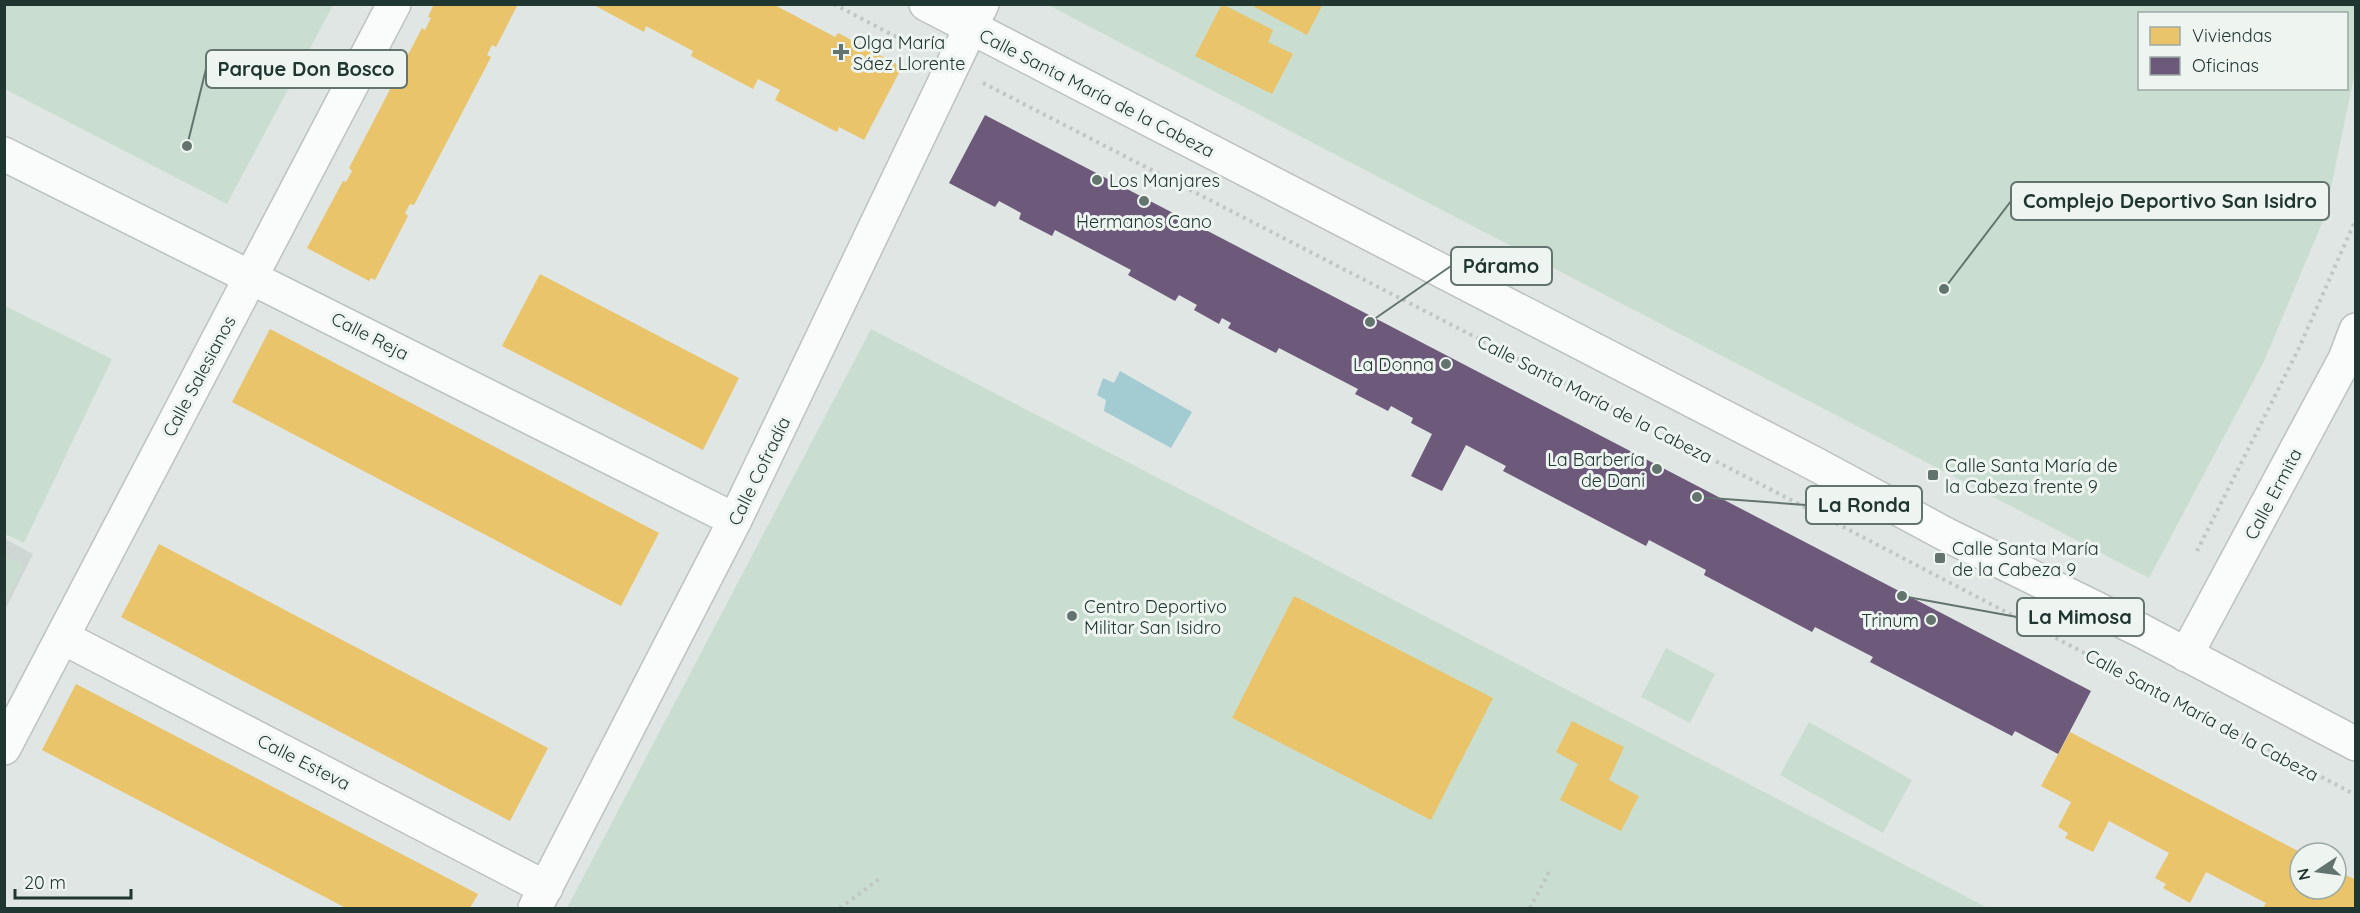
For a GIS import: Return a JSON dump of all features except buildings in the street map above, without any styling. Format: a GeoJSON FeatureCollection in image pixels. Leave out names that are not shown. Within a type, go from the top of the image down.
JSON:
{"type":"FeatureCollection","features":[{"type":"Feature","properties":{"kind":"street","name":"Calle Salesianos"},"geometry":{"type":"LineString","coordinates":[[4,748],[394,4]]}},
{"type":"Feature","properties":{"kind":"street","name":"Calle Santa María de la Cabeza"},"geometry":{"type":"LineString","coordinates":[[926,4],[976,16],[1947,535],[2186,655],[2355,744]]}},
{"type":"Feature","properties":{"kind":"street","name":"Calle Cofradía"},"geometry":{"type":"LineString","coordinates":[[541,898],[735,520],[976,16]]}},
{"type":"Feature","properties":{"kind":"street","name":"Calle Reja"},"geometry":{"type":"LineString","coordinates":[[4,154],[252,276],[735,520]]}},
{"type":"Feature","properties":{"kind":"street","name":"Calle Ermita"},"geometry":{"type":"LineString","coordinates":[[2186,655],[2345,359],[2355,330]]}},
{"type":"Feature","properties":{"kind":"street","name":"Calle Esteva"},"geometry":{"type":"LineString","coordinates":[[62,637],[541,898]]}},
{"type":"Feature","properties":{"kind":"path","name":"Calle Santa María de la Cabeza"},"geometry":{"type":"LineString","coordinates":[[834,4],[1842,526],[2355,795]]}},
{"type":"Feature","properties":{"kind":"path"},"geometry":{"type":"LineString","coordinates":[[2196,553],[2299,348],[2355,219]]}},
{"type":"Feature","properties":{"kind":"path"},"geometry":{"type":"LineString","coordinates":[[1530,909],[1551,868]]}},
{"type":"Feature","properties":{"kind":"path"},"geometry":{"type":"LineString","coordinates":[[840,909],[882,877]]}},
{"type":"Feature","properties":{"kind":"shaded area"},"geometry":{"type":"Polygon","coordinates":[[[5,539],[33,554],[5,610],[5,539]]]}},
{"type":"Feature","properties":{"kind":"green space"},"geometry":{"type":"Polygon","coordinates":[[[2355,4],[2356,67],[2325,216],[2264,361],[2149,578],[1048,5],[2355,4]]]}},
{"type":"Feature","properties":{"kind":"green space"},"geometry":{"type":"Polygon","coordinates":[[[4,5],[333,5],[227,204],[5,89],[4,5]]]}},
{"type":"Feature","properties":{"kind":"green space"},"geometry":{"type":"Polygon","coordinates":[[[5,306],[112,359],[24,543],[5,534],[5,306]]]}},
{"type":"Feature","properties":{"kind":"green space","name":"Centro Deportivo Militar San Isidro"},"geometry":{"type":"Polygon","coordinates":[[[871,329],[1988,908],[567,908],[871,329]]]}},
{"type":"Feature","properties":{"kind":"green space"},"geometry":{"type":"Polygon","coordinates":[[[5,556],[23,565],[5,603],[5,556]]]}},
{"type":"Feature","properties":{"kind":"green space"},"geometry":{"type":"Polygon","coordinates":[[[1666,648],[1715,674],[1690,723],[1641,697],[1666,648]]]}},
{"type":"Feature","properties":{"kind":"green space"},"geometry":{"type":"Polygon","coordinates":[[[1809,722],[1912,780],[1883,833],[1780,775],[1809,722]]]}},
{"type":"Feature","properties":{"kind":"water"},"geometry":{"type":"Polygon","coordinates":[[[1120,371],[1192,412],[1171,448],[1104,411],[1106,400],[1097,395],[1103,378],[1114,383],[1120,371]]]}},
{"type":"Feature","properties":{"kind":"place","name":"Olga María Sáez Llorente"},"geometry":{"type":"Point","coordinates":[841,52]}},
{"type":"Feature","properties":{"kind":"place","name":"Parque Don Bosco"},"geometry":{"type":"Point","coordinates":[187,146]}},
{"type":"Feature","properties":{"kind":"place","name":"Los Manjares"},"geometry":{"type":"Point","coordinates":[1097,180]}},
{"type":"Feature","properties":{"kind":"place","name":"Hermanos Cano"},"geometry":{"type":"Point","coordinates":[1144,201]}},
{"type":"Feature","properties":{"kind":"place","name":"Complejo Deportivo San Isidro"},"geometry":{"type":"Point","coordinates":[1944,289]}},
{"type":"Feature","properties":{"kind":"place","name":"Páramo"},"geometry":{"type":"Point","coordinates":[1370,322]}},
{"type":"Feature","properties":{"kind":"place","name":"La Donna"},"geometry":{"type":"Point","coordinates":[1446,364]}},
{"type":"Feature","properties":{"kind":"place","name":"La Barbería de Dani"},"geometry":{"type":"Point","coordinates":[1657,469]}},
{"type":"Feature","properties":{"kind":"place","name":"Calle Santa María de la Cabeza frente 9"},"geometry":{"type":"Point","coordinates":[1933,475]}},
{"type":"Feature","properties":{"kind":"place","name":"La Ronda"},"geometry":{"type":"Point","coordinates":[1697,497]}},
{"type":"Feature","properties":{"kind":"place","name":"Calle Santa María de la Cabeza 9"},"geometry":{"type":"Point","coordinates":[1940,558]}},
{"type":"Feature","properties":{"kind":"place","name":"La Mimosa"},"geometry":{"type":"Point","coordinates":[1902,596]}},
{"type":"Feature","properties":{"kind":"place","name":"Centro Deportivo Militar San Isidro"},"geometry":{"type":"Point","coordinates":[1072,616]}},
{"type":"Feature","properties":{"kind":"place","name":"Trinum"},"geometry":{"type":"Point","coordinates":[1931,620]}}]}
